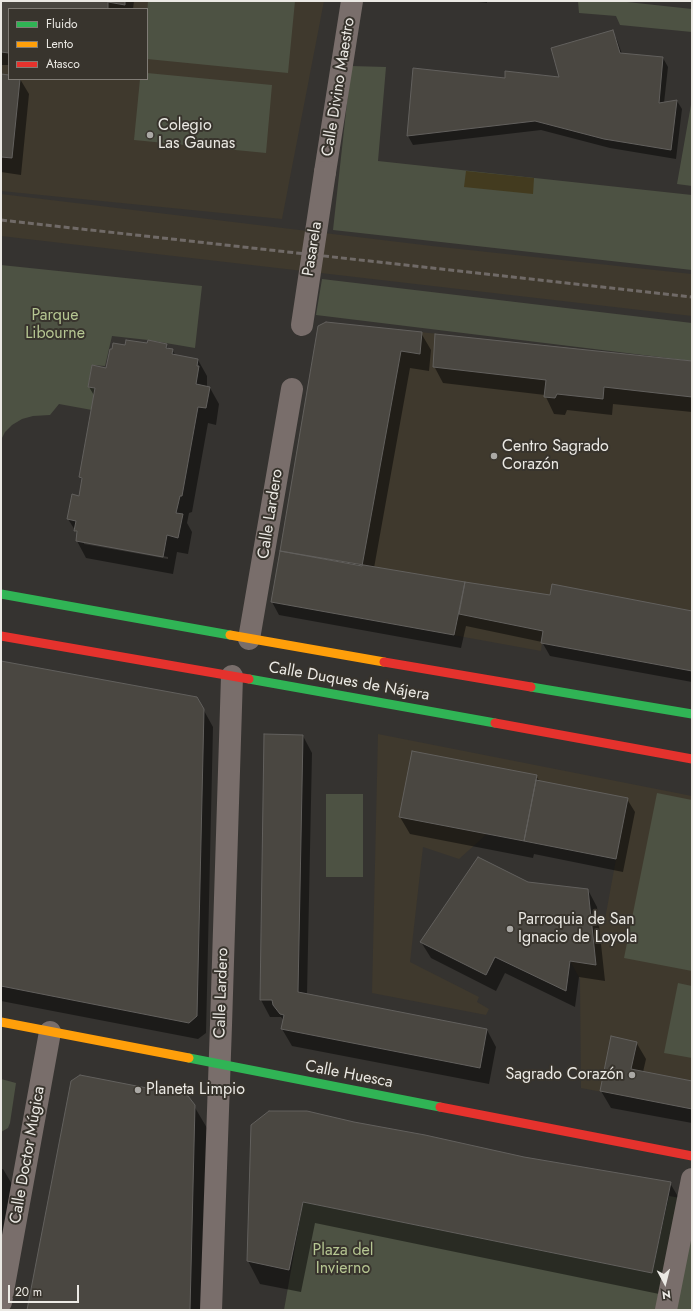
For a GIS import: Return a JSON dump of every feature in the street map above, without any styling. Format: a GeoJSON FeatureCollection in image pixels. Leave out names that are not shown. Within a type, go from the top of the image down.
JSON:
{"type":"FeatureCollection","features":[{"type":"Feature","properties":{"kind":"main road","name":"Calle Duques de Nájera"},"geometry":{"type":"LineString","coordinates":[[1,594],[249,639],[692,714]]}},
{"type":"Feature","properties":{"kind":"main road","name":"Calle Duques de Nájera"},"geometry":{"type":"LineString","coordinates":[[1,636],[692,759]]}},
{"type":"Feature","properties":{"kind":"main road","name":"Calle Huesca"},"geometry":{"type":"LineString","coordinates":[[1,1022],[692,1156]]}},
{"type":"Feature","properties":{"kind":"street","name":"Calle Divino Maestro"},"geometry":{"type":"LineString","coordinates":[[325,172],[352,4]]}},
{"type":"Feature","properties":{"kind":"street","name":"Pasarela"},"geometry":{"type":"LineString","coordinates":[[302,325],[325,172]]}},
{"type":"Feature","properties":{"kind":"street","name":"Calle Lardero"},"geometry":{"type":"LineString","coordinates":[[249,639],[292,389]]}},
{"type":"Feature","properties":{"kind":"street","name":"Calle Lardero"},"geometry":{"type":"LineString","coordinates":[[211,1310],[232,676]]}},
{"type":"Feature","properties":{"kind":"street","name":"Calle Doctor Múgica"},"geometry":{"type":"LineString","coordinates":[[1,1302],[50,1032]]}},
{"type":"Feature","properties":{"kind":"street"},"geometry":{"type":"LineString","coordinates":[[666,1310],[692,1179]]}},
{"type":"Feature","properties":{"kind":"shaded area","name":"Colegio Las Gaunas"},"geometry":{"type":"Polygon","coordinates":[[[1,1],[324,1],[282,219],[1,191],[1,1]]]}},
{"type":"Feature","properties":{"kind":"shaded area"},"geometry":{"type":"Polygon","coordinates":[[[1,194],[432,246],[692,274],[692,316],[1,236],[1,194]]]}},
{"type":"Feature","properties":{"kind":"shaded area","name":"Centro Sagrado Corazón"},"geometry":{"type":"Polygon","coordinates":[[[326,322],[692,361],[692,671],[542,643],[541,651],[271,602],[318,326],[326,322]]]}},
{"type":"Feature","properties":{"kind":"shaded area"},"geometry":{"type":"Polygon","coordinates":[[[378,734],[692,796],[692,1109],[581,1088],[580,979],[570,961],[596,964],[591,917],[605,919],[616,859],[487,834],[459,859],[423,847],[410,962],[479,997],[477,1002],[489,1009],[486,1015],[372,993],[378,734]]]}},
{"type":"Feature","properties":{"kind":"green space"},"geometry":{"type":"Polygon","coordinates":[[[148,1],[295,1],[288,73],[148,59],[148,1]]]}},
{"type":"Feature","properties":{"kind":"green space"},"geometry":{"type":"Polygon","coordinates":[[[578,1],[618,1],[692,9],[692,32],[620,25],[616,16],[579,13],[578,1]]]}},
{"type":"Feature","properties":{"kind":"green space"},"geometry":{"type":"Polygon","coordinates":[[[351,66],[386,67],[378,161],[692,195],[692,270],[333,230],[351,66]]]}},
{"type":"Feature","properties":{"kind":"green space"},"geometry":{"type":"Polygon","coordinates":[[[148,73],[272,85],[266,153],[134,140],[140,80],[148,80],[148,73]]]}},
{"type":"Feature","properties":{"kind":"green space"},"geometry":{"type":"Polygon","coordinates":[[[692,99],[692,186],[677,184],[692,99]]]}},
{"type":"Feature","properties":{"kind":"green space","name":"Parque Libourne"},"geometry":{"type":"Polygon","coordinates":[[[1,265],[202,286],[195,348],[112,336],[105,366],[92,365],[88,387],[95,388],[92,410],[59,404],[50,415],[33,416],[22,419],[12,425],[5,432],[1,440],[1,265]]]}},
{"type":"Feature","properties":{"kind":"green space"},"geometry":{"type":"Polygon","coordinates":[[[322,279],[692,323],[692,361],[316,315],[322,279]]]}},
{"type":"Feature","properties":{"kind":"green space"},"geometry":{"type":"Polygon","coordinates":[[[657,793],[692,800],[692,971],[624,958],[657,793]]]}},
{"type":"Feature","properties":{"kind":"green space"},"geometry":{"type":"Polygon","coordinates":[[[326,794],[363,794],[363,877],[326,877],[326,794]]]}},
{"type":"Feature","properties":{"kind":"green space"},"geometry":{"type":"Polygon","coordinates":[[[678,983],[692,986],[692,1058],[664,1053],[678,983]]]}},
{"type":"Feature","properties":{"kind":"green space"},"geometry":{"type":"Polygon","coordinates":[[[1,1079],[16,1083],[10,1123],[8,1128],[1,1132],[1,1079]]]}},
{"type":"Feature","properties":{"kind":"green space","name":"Plaza del Invierno"},"geometry":{"type":"Polygon","coordinates":[[[669,1196],[692,1200],[692,1310],[284,1310],[303,1202],[652,1273],[669,1196]]]}},
{"type":"Feature","properties":{"kind":"sand"},"geometry":{"type":"Polygon","coordinates":[[[466,171],[534,178],[533,194],[464,187],[466,171]]]}},
{"type":"Feature","properties":{"kind":"building"},"geometry":{"type":"Polygon","coordinates":[[[1,1],[125,1],[125,5],[108,2],[108,8],[8,8],[8,53],[1,52],[1,1]]]}},
{"type":"Feature","properties":{"kind":"building"},"geometry":{"type":"Polygon","coordinates":[[[613,30],[620,53],[663,57],[659,103],[677,100],[671,150],[604,139],[535,121],[407,136],[413,68],[505,78],[505,71],[559,77],[551,48],[613,30]]]}},
{"type":"Feature","properties":{"kind":"building"},"geometry":{"type":"Polygon","coordinates":[[[1,74],[8,75],[8,80],[20,80],[12,158],[1,157],[1,74]]]}},
{"type":"Feature","properties":{"kind":"building"},"geometry":{"type":"Polygon","coordinates":[[[326,322],[422,332],[420,354],[401,351],[362,566],[280,551],[318,326],[326,322]]]}},
{"type":"Feature","properties":{"kind":"building"},"geometry":{"type":"Polygon","coordinates":[[[435,334],[692,361],[692,397],[604,387],[603,399],[557,394],[555,398],[544,397],[546,380],[433,367],[435,334]]]}},
{"type":"Feature","properties":{"kind":"building"},"geometry":{"type":"Polygon","coordinates":[[[126,340],[147,343],[148,340],[167,344],[166,348],[173,349],[172,354],[198,359],[197,366],[199,366],[196,384],[210,387],[206,408],[198,407],[182,496],[180,496],[176,513],[183,514],[178,538],[167,535],[163,557],[76,541],[77,531],[74,531],[76,521],[67,519],[72,494],[79,496],[82,478],[79,477],[95,388],[88,387],[92,365],[106,368],[110,349],[112,349],[113,343],[125,345],[126,340]]]}},
{"type":"Feature","properties":{"kind":"building"},"geometry":{"type":"Polygon","coordinates":[[[280,551],[465,582],[454,635],[271,602],[280,551]]]}},
{"type":"Feature","properties":{"kind":"building"},"geometry":{"type":"Polygon","coordinates":[[[465,582],[550,595],[552,584],[692,611],[692,671],[541,643],[543,631],[459,614],[465,582]]]}},
{"type":"Feature","properties":{"kind":"building"},"geometry":{"type":"Polygon","coordinates":[[[1,661],[197,697],[204,709],[197,1016],[189,1023],[1,986],[1,661]]]}},
{"type":"Feature","properties":{"kind":"building"},"geometry":{"type":"Polygon","coordinates":[[[264,734],[303,735],[298,992],[487,1029],[480,1068],[281,1029],[284,1015],[280,1014],[273,1005],[272,1000],[260,1000],[264,734]]]}},
{"type":"Feature","properties":{"kind":"building"},"geometry":{"type":"Polygon","coordinates":[[[412,751],[537,775],[524,841],[399,817],[412,751]]]}},
{"type":"Feature","properties":{"kind":"building"},"geometry":{"type":"Polygon","coordinates":[[[536,780],[628,798],[616,859],[524,841],[536,780]]]}},
{"type":"Feature","properties":{"kind":"building","name":"Parroquia de San Ignacio de Loyola"},"geometry":{"type":"Polygon","coordinates":[[[478,857],[528,882],[588,889],[596,965],[570,961],[566,991],[495,957],[486,975],[420,942],[478,857]]]}},
{"type":"Feature","properties":{"kind":"building","name":"Sagrado Corazón"},"geometry":{"type":"Polygon","coordinates":[[[611,1036],[637,1042],[631,1069],[692,1081],[692,1109],[600,1091],[611,1036]]]}},
{"type":"Feature","properties":{"kind":"building"},"geometry":{"type":"Polygon","coordinates":[[[80,1075],[188,1096],[195,1105],[190,1310],[27,1310],[71,1081],[80,1075]]]}},
{"type":"Feature","properties":{"kind":"building"},"geometry":{"type":"Polygon","coordinates":[[[269,1111],[307,1111],[524,1157],[671,1182],[652,1273],[303,1202],[289,1270],[247,1261],[251,1125],[269,1111]]]}},
{"type":"Feature","properties":{"kind":"railway"},"geometry":{"type":"LineString","coordinates":[[1,220],[692,297]]}},
{"type":"Feature","properties":{"kind":"traffic: fast"},"geometry":{"type":"LineString","coordinates":[[1,594],[230,635]]}},
{"type":"Feature","properties":{"kind":"traffic: fast"},"geometry":{"type":"LineString","coordinates":[[249,679],[495,723]]}},
{"type":"Feature","properties":{"kind":"traffic: fast"},"geometry":{"type":"LineString","coordinates":[[531,687],[692,714]]}},
{"type":"Feature","properties":{"kind":"traffic: fast"},"geometry":{"type":"LineString","coordinates":[[189,1058],[440,1107]]}},
{"type":"Feature","properties":{"kind":"traffic: slow"},"geometry":{"type":"LineString","coordinates":[[230,635],[384,662]]}},
{"type":"Feature","properties":{"kind":"traffic: slow"},"geometry":{"type":"LineString","coordinates":[[1,1022],[189,1058]]}},
{"type":"Feature","properties":{"kind":"traffic: jam"},"geometry":{"type":"LineString","coordinates":[[1,636],[249,679]]}},
{"type":"Feature","properties":{"kind":"traffic: jam"},"geometry":{"type":"LineString","coordinates":[[384,662],[531,687]]}},
{"type":"Feature","properties":{"kind":"traffic: jam"},"geometry":{"type":"LineString","coordinates":[[495,723],[692,759]]}},
{"type":"Feature","properties":{"kind":"traffic: jam"},"geometry":{"type":"LineString","coordinates":[[440,1107],[692,1156]]}},
{"type":"Feature","properties":{"kind":"place","name":"Colegio Las Gaunas"},"geometry":{"type":"Point","coordinates":[150,135]}},
{"type":"Feature","properties":{"kind":"place","name":"Centro Sagrado Corazón"},"geometry":{"type":"Point","coordinates":[494,456]}},
{"type":"Feature","properties":{"kind":"place","name":"Parroquia de San Ignacio de Loyola"},"geometry":{"type":"Point","coordinates":[510,929]}},
{"type":"Feature","properties":{"kind":"place","name":"Sagrado Corazón"},"geometry":{"type":"Point","coordinates":[632,1075]}},
{"type":"Feature","properties":{"kind":"place","name":"Planeta Limpio"},"geometry":{"type":"Point","coordinates":[138,1090]}}]}
